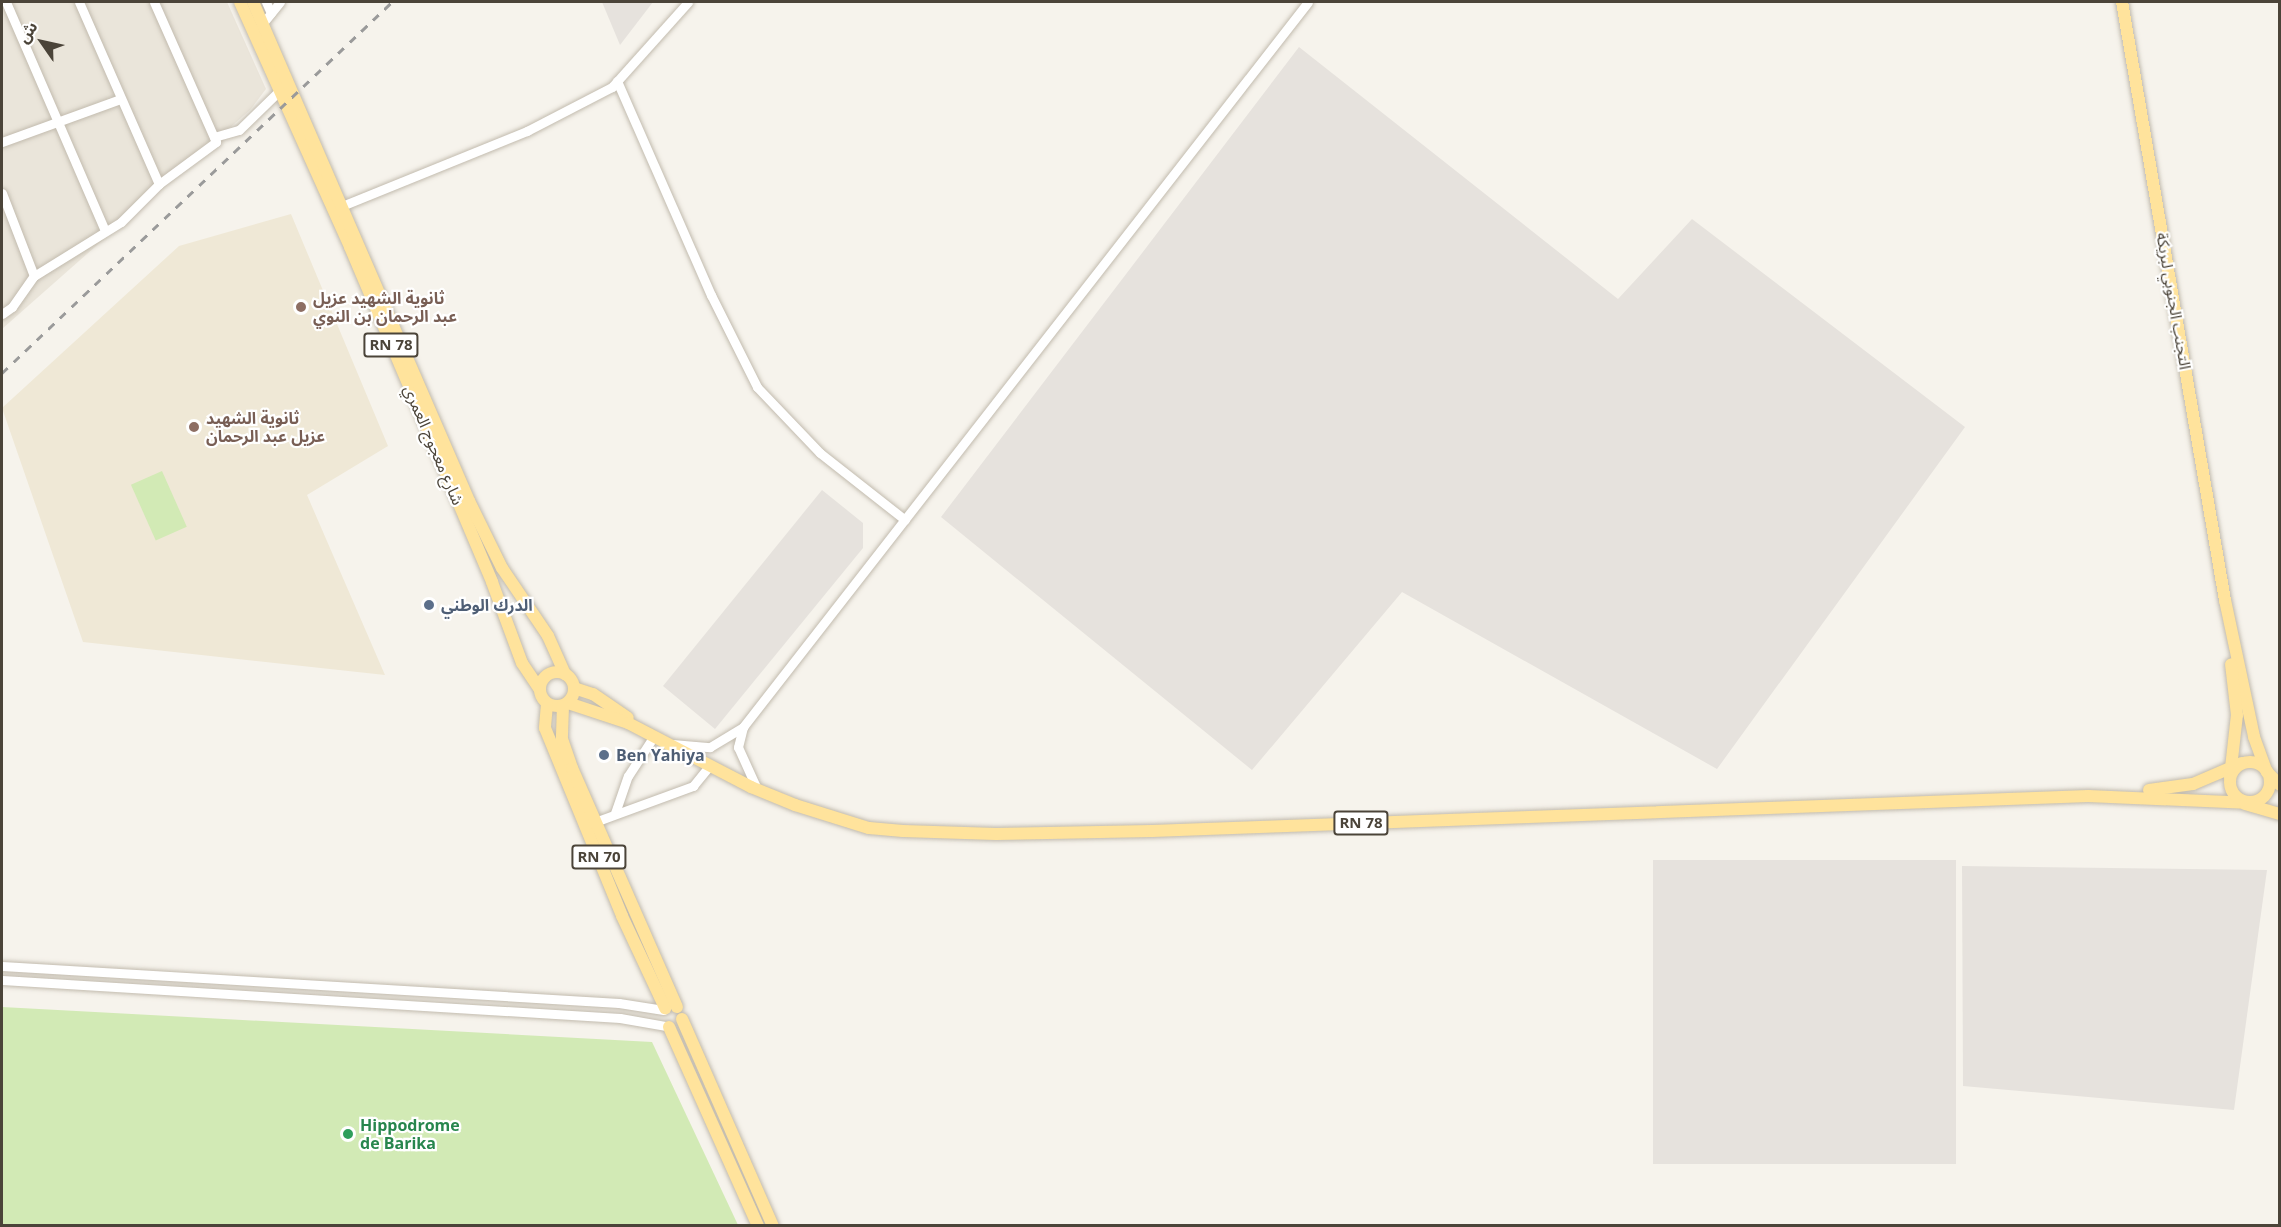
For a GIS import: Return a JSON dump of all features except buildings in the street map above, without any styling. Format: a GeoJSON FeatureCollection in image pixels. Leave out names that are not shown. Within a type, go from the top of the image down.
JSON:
{"type":"FeatureCollection","features":[{"type":"Feature","properties":{"kind":"main road","name":"شارع معجوج العمري"},"geometry":{"type":"LineString","coordinates":[[240,2],[487,571],[522,663],[540,690]]}},
{"type":"Feature","properties":{"kind":"main road","name":"شارع معجوج العمري"},"geometry":{"type":"LineString","coordinates":[[253,2],[469,501],[502,568],[526,608],[548,636],[565,674]]}},
{"type":"Feature","properties":{"kind":"main road","name":"التجنب الجنوبي لبريكة"},"geometry":{"type":"LineString","coordinates":[[2122,2],[2225,600],[2254,737],[2267,772]]}},
{"type":"Feature","properties":{"kind":"main road","name":"التجنب الجنوبي لبريكة"},"geometry":{"type":"LineString","coordinates":[[2225,600],[2237,716],[2234,769]]}},
{"type":"Feature","properties":{"kind":"main road"},"geometry":{"type":"LineString","coordinates":[[565,674],[574,688],[565,704],[547,704],[540,690],[548,675],[565,674]]}},
{"type":"Feature","properties":{"kind":"main road","name":"RN 78"},"geometry":{"type":"LineString","coordinates":[[574,688],[592,694],[654,736]]}},
{"type":"Feature","properties":{"kind":"main road","name":"RN 70"},"geometry":{"type":"LineString","coordinates":[[547,704],[545,728],[591,823],[668,1009],[682,1019],[773,1226]]}},
{"type":"Feature","properties":{"kind":"main road","name":"RN 78"},"geometry":{"type":"LineString","coordinates":[[565,704],[628,723],[758,790],[869,828],[996,834],[2088,796]]}},
{"type":"Feature","properties":{"kind":"main road","name":"RN 70"},"geometry":{"type":"LineString","coordinates":[[565,704],[562,739],[591,823]]}},
{"type":"Feature","properties":{"kind":"main road"},"geometry":{"type":"LineString","coordinates":[[2088,796],[2193,784],[2256,763],[2280,785]]}},
{"type":"Feature","properties":{"kind":"main road"},"geometry":{"type":"LineString","coordinates":[[2234,769],[2231,790],[2244,802]]}},
{"type":"Feature","properties":{"kind":"main road"},"geometry":{"type":"LineString","coordinates":[[2244,802],[2267,792],[2267,772]]}},
{"type":"Feature","properties":{"kind":"main road"},"geometry":{"type":"LineString","coordinates":[[2088,796],[2244,802],[2280,814]]}},
{"type":"Feature","properties":{"kind":"main road","name":"RN 70"},"geometry":{"type":"LineString","coordinates":[[668,1009],[661,1017],[758,1226]]}},
{"type":"Feature","properties":{"kind":"main road"},"geometry":{"type":"LineString","coordinates":[[667,1027],[678,1025],[682,1019]]}},
{"type":"Feature","properties":{"kind":"street"},"geometry":{"type":"LineString","coordinates":[[6,2],[105,231]]}},
{"type":"Feature","properties":{"kind":"street"},"geometry":{"type":"LineString","coordinates":[[79,2],[159,183]]}},
{"type":"Feature","properties":{"kind":"street"},"geometry":{"type":"LineString","coordinates":[[2,314],[12,307],[34,276],[121,222],[159,183],[216,142],[154,2]]}},
{"type":"Feature","properties":{"kind":"street"},"geometry":{"type":"LineString","coordinates":[[266,2],[271,13]]}},
{"type":"Feature","properties":{"kind":"street"},"geometry":{"type":"LineString","coordinates":[[263,23],[280,2]]}},
{"type":"Feature","properties":{"kind":"street"},"geometry":{"type":"LineString","coordinates":[[342,206],[527,131],[617,81],[688,2]]}},
{"type":"Feature","properties":{"kind":"street"},"geometry":{"type":"LineString","coordinates":[[672,744],[710,747],[743,727],[1308,2]]}},
{"type":"Feature","properties":{"kind":"street"},"geometry":{"type":"LineString","coordinates":[[617,81],[711,295],[757,387],[820,453],[905,520]]}},
{"type":"Feature","properties":{"kind":"street"},"geometry":{"type":"LineString","coordinates":[[214,137],[239,130],[280,90]]}},
{"type":"Feature","properties":{"kind":"street"},"geometry":{"type":"LineString","coordinates":[[2,142],[58,124],[120,99]]}},
{"type":"Feature","properties":{"kind":"street"},"geometry":{"type":"LineString","coordinates":[[2,193],[34,276]]}},
{"type":"Feature","properties":{"kind":"street"},"geometry":{"type":"LineString","coordinates":[[743,727],[738,747],[758,790]]}},
{"type":"Feature","properties":{"kind":"street"},"geometry":{"type":"LineString","coordinates":[[615,813],[628,776],[654,736]]}},
{"type":"Feature","properties":{"kind":"street"},"geometry":{"type":"LineString","coordinates":[[591,823],[693,786],[709,766]]}},
{"type":"Feature","properties":{"kind":"street"},"geometry":{"type":"LineString","coordinates":[[2,966],[619,1004],[668,1009]]}},
{"type":"Feature","properties":{"kind":"street"},"geometry":{"type":"LineString","coordinates":[[2,980],[620,1018],[667,1027]]}},
{"type":"Feature","properties":{"kind":"shaded area"},"geometry":{"type":"Polygon","coordinates":[[[2,2],[227,2],[266,89],[250,110],[2,329],[2,2]]]}},
{"type":"Feature","properties":{"kind":"shaded area"},"geometry":{"type":"Polygon","coordinates":[[[602,2],[653,2],[620,45],[602,2]]]}},
{"type":"Feature","properties":{"kind":"shaded area"},"geometry":{"type":"Polygon","coordinates":[[[1299,47],[1618,299],[1692,219],[1965,427],[1717,769],[1402,592],[1252,770],[941,517],[1299,47]]]}},
{"type":"Feature","properties":{"kind":"shaded area","name":"ثانوية الشهيد عزيل عبد الرحمان"},"geometry":{"type":"Polygon","coordinates":[[[291,214],[388,446],[307,495],[385,675],[83,642],[2,408],[179,246],[291,214]]]}},
{"type":"Feature","properties":{"kind":"shaded area"},"geometry":{"type":"Polygon","coordinates":[[[822,490],[863,523],[863,548],[715,729],[663,686],[822,490]]]}},
{"type":"Feature","properties":{"kind":"shaded area"},"geometry":{"type":"Polygon","coordinates":[[[1653,860],[1956,860],[1956,1164],[1653,1164],[1653,860]]]}},
{"type":"Feature","properties":{"kind":"shaded area"},"geometry":{"type":"Polygon","coordinates":[[[1962,866],[2267,870],[2234,1110],[1963,1086],[1962,866]]]}},
{"type":"Feature","properties":{"kind":"green space"},"geometry":{"type":"Polygon","coordinates":[[[162,471],[187,527],[156,541],[131,485],[162,471]]]}},
{"type":"Feature","properties":{"kind":"green space","name":"Hippodrome de Barika"},"geometry":{"type":"Polygon","coordinates":[[[2,1007],[652,1042],[738,1225],[2,1225],[2,1007]]]}},
{"type":"Feature","properties":{"kind":"railway"},"geometry":{"type":"LineString","coordinates":[[2,373],[392,2]]}},
{"type":"Feature","properties":{"kind":"place","name":"ثانوية الشهيد عزيل عبد الرحمان بن النوي"},"geometry":{"type":"Point","coordinates":[301,307]}},
{"type":"Feature","properties":{"kind":"place","name":"ثانوية الشهيد عزيل عبد الرحمان"},"geometry":{"type":"Point","coordinates":[194,427]}},
{"type":"Feature","properties":{"kind":"place","name":"الدرك الوطني"},"geometry":{"type":"Point","coordinates":[429,605]}},
{"type":"Feature","properties":{"kind":"place","name":"Ben Yahiya"},"geometry":{"type":"Point","coordinates":[604,755]}},
{"type":"Feature","properties":{"kind":"place","name":"Hippodrome de Barika"},"geometry":{"type":"Point","coordinates":[348,1134]}}]}
